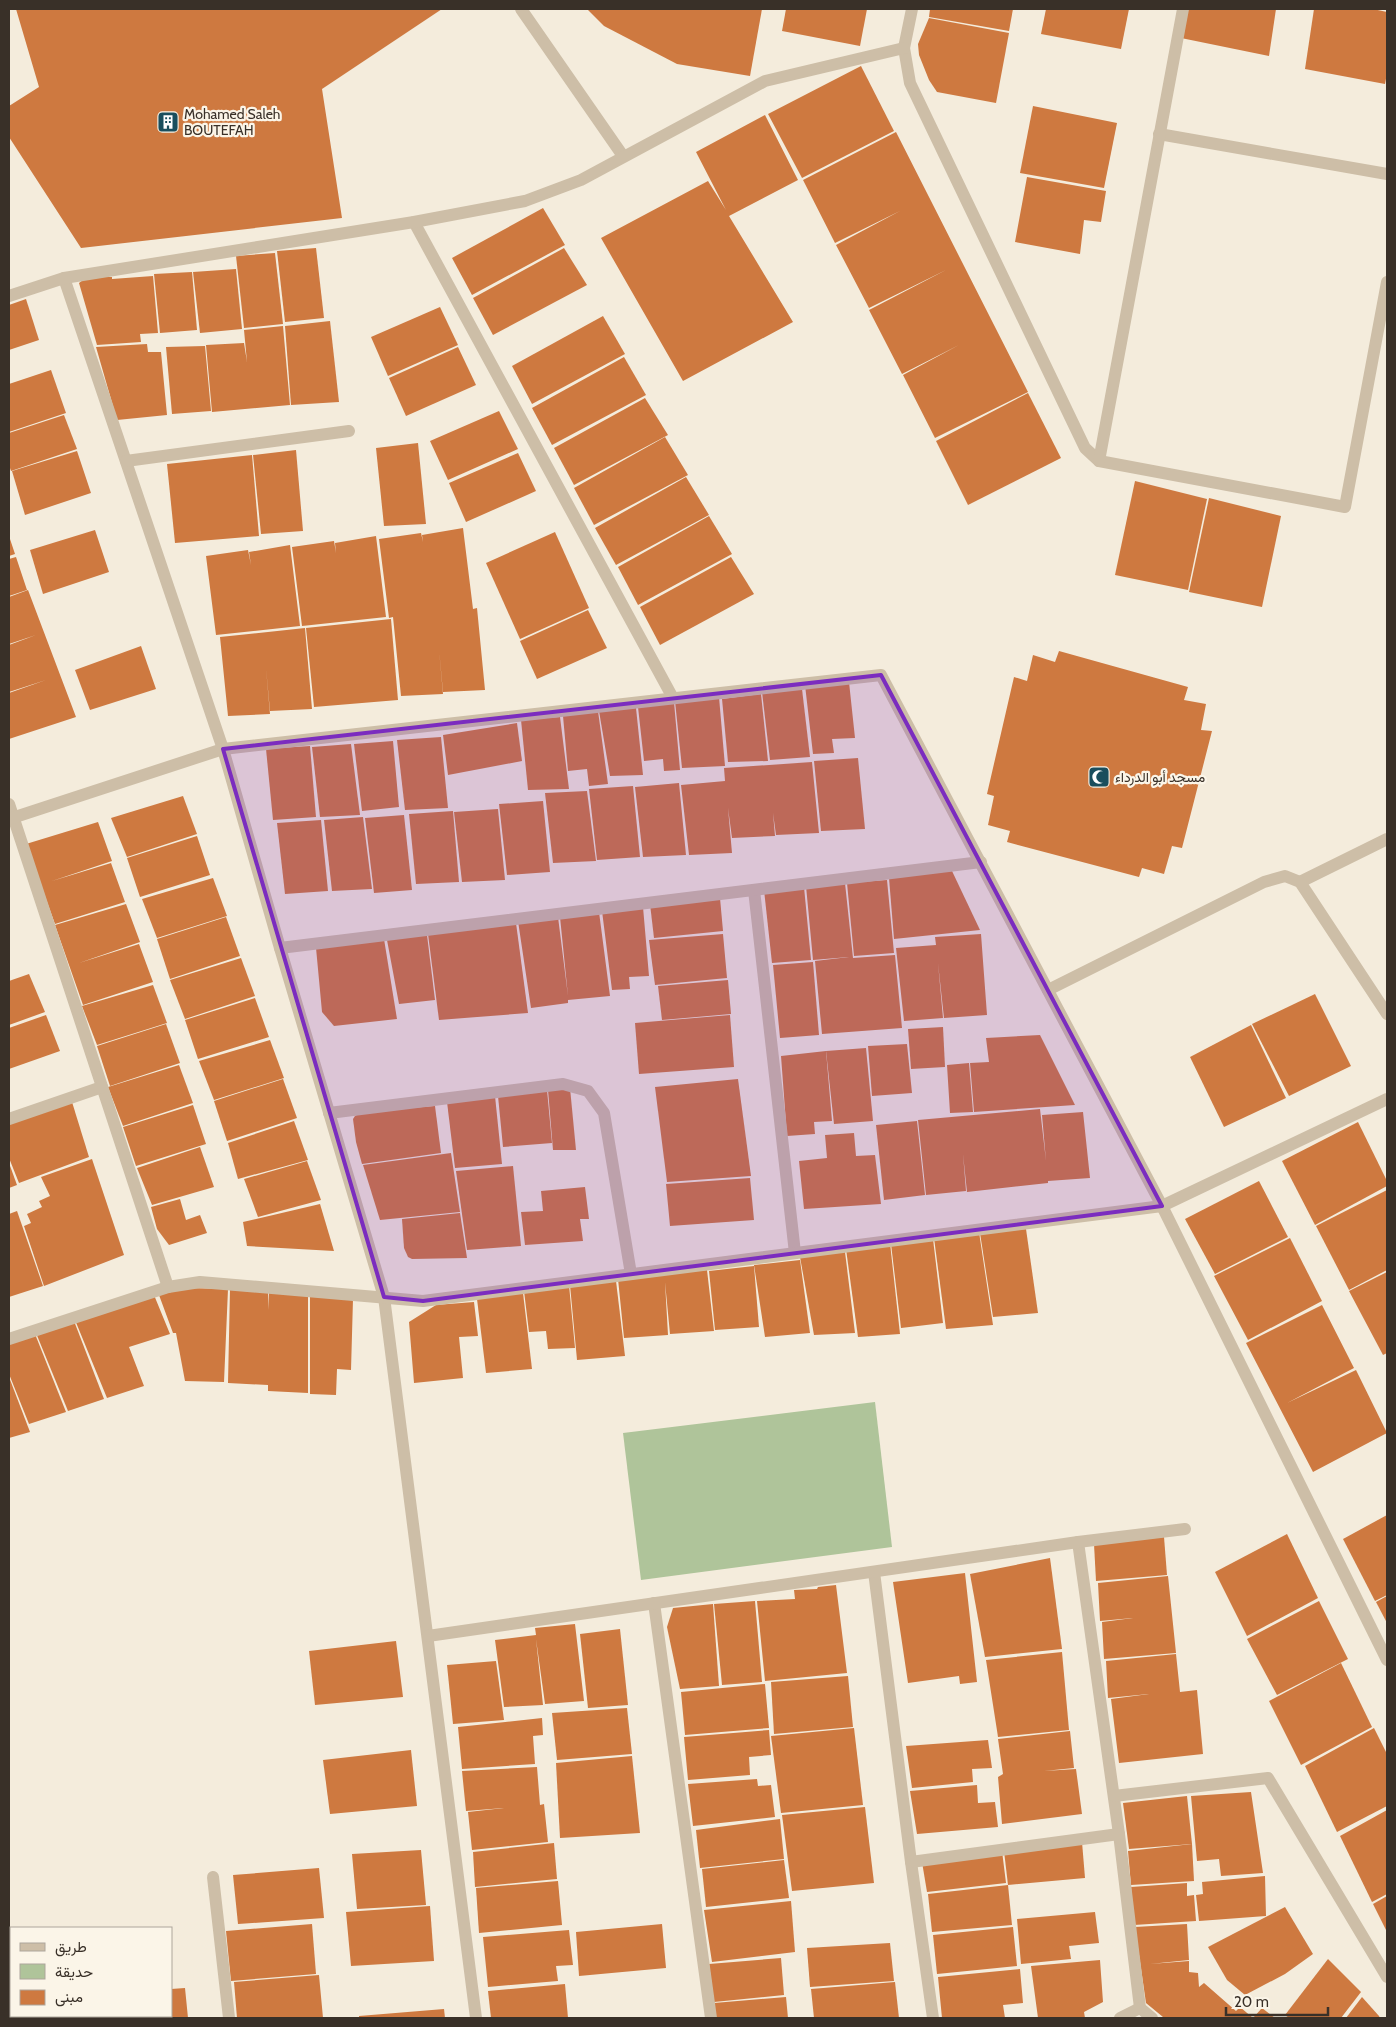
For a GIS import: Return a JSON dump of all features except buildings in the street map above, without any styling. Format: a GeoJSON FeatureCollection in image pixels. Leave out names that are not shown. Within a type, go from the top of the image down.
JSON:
{"type":"FeatureCollection","features":[{"type":"Feature","properties":{"kind":"street"},"geometry":{"type":"LineString","coordinates":[[522,9],[623,156]]}},
{"type":"Feature","properties":{"kind":"street"},"geometry":{"type":"LineString","coordinates":[[912,9],[904,48],[910,83],[1085,448],[1099,461],[1345,507],[1387,282]]}},
{"type":"Feature","properties":{"kind":"street"},"geometry":{"type":"LineString","coordinates":[[1099,461],[1183,9]]}},
{"type":"Feature","properties":{"kind":"street"},"geometry":{"type":"LineString","coordinates":[[9,296],[64,278],[414,222],[525,201],[581,180],[765,81],[904,48]]}},
{"type":"Feature","properties":{"kind":"street"},"geometry":{"type":"LineString","coordinates":[[1160,134],[1387,174]]}},
{"type":"Feature","properties":{"kind":"street"},"geometry":{"type":"LineString","coordinates":[[414,222],[673,698]]}},
{"type":"Feature","properties":{"kind":"street"},"geometry":{"type":"LineString","coordinates":[[64,278],[223,748],[280,948],[384,1297],[476,2018]]}},
{"type":"Feature","properties":{"kind":"street"},"geometry":{"type":"LineString","coordinates":[[126,461],[349,431]]}},
{"type":"Feature","properties":{"kind":"street"},"geometry":{"type":"LineString","coordinates":[[11,818],[223,748],[881,675],[1162,1206],[1387,1660]]}},
{"type":"Feature","properties":{"kind":"street"},"geometry":{"type":"LineString","coordinates":[[9,804],[11,818],[168,1287]]}},
{"type":"Feature","properties":{"kind":"street"},"geometry":{"type":"LineString","coordinates":[[1300,882],[1387,839]]}},
{"type":"Feature","properties":{"kind":"street"},"geometry":{"type":"LineString","coordinates":[[280,948],[981,862]]}},
{"type":"Feature","properties":{"kind":"street"},"geometry":{"type":"LineString","coordinates":[[1048,990],[1264,882],[1285,876],[1300,882],[1387,1014]]}},
{"type":"Feature","properties":{"kind":"street"},"geometry":{"type":"LineString","coordinates":[[754,890],[795,1253]]}},
{"type":"Feature","properties":{"kind":"street"},"geometry":{"type":"LineString","coordinates":[[329,1113],[563,1084],[588,1091],[604,1113],[631,1274]]}},
{"type":"Feature","properties":{"kind":"street"},"geometry":{"type":"LineString","coordinates":[[9,1119],[102,1087]]}},
{"type":"Feature","properties":{"kind":"street"},"geometry":{"type":"LineString","coordinates":[[9,1339],[168,1287],[200,1282],[423,1301],[1162,1206],[1387,1099]]}},
{"type":"Feature","properties":{"kind":"street"},"geometry":{"type":"LineString","coordinates":[[428,1636],[1078,1542],[1185,1529]]}},
{"type":"Feature","properties":{"kind":"street"},"geometry":{"type":"LineString","coordinates":[[1078,1542],[1114,1796],[1140,2008],[1152,2018]]}},
{"type":"Feature","properties":{"kind":"street"},"geometry":{"type":"LineString","coordinates":[[874,1572],[933,2018]]}},
{"type":"Feature","properties":{"kind":"street"},"geometry":{"type":"LineString","coordinates":[[654,1603],[711,2018]]}},
{"type":"Feature","properties":{"kind":"street"},"geometry":{"type":"LineString","coordinates":[[1114,1796],[1268,1778],[1387,1977]]}},
{"type":"Feature","properties":{"kind":"street"},"geometry":{"type":"LineString","coordinates":[[911,1862],[1119,1834]]}},
{"type":"Feature","properties":{"kind":"street"},"geometry":{"type":"LineString","coordinates":[[213,1877],[229,2018]]}},
{"type":"Feature","properties":{"kind":"street"},"geometry":{"type":"LineString","coordinates":[[1120,2018],[1140,2008]]}},
{"type":"Feature","properties":{"kind":"highlighted area"},"geometry":{"type":"Polygon","coordinates":[[[881,675],[1162,1206],[423,1301],[384,1297],[223,749],[881,675]]]}},
{"type":"Feature","properties":{"kind":"green space"},"geometry":{"type":"Polygon","coordinates":[[[875,1402],[892,1547],[641,1580],[623,1433],[875,1402]]]}},
{"type":"Feature","properties":{"kind":"place","name":"Mohamed Saleh BOUTEFAH"},"geometry":{"type":"Point","coordinates":[168,122]}},
{"type":"Feature","properties":{"kind":"place","name":"مسجد أبو الدرداء"},"geometry":{"type":"Point","coordinates":[1099,777]}}]}
